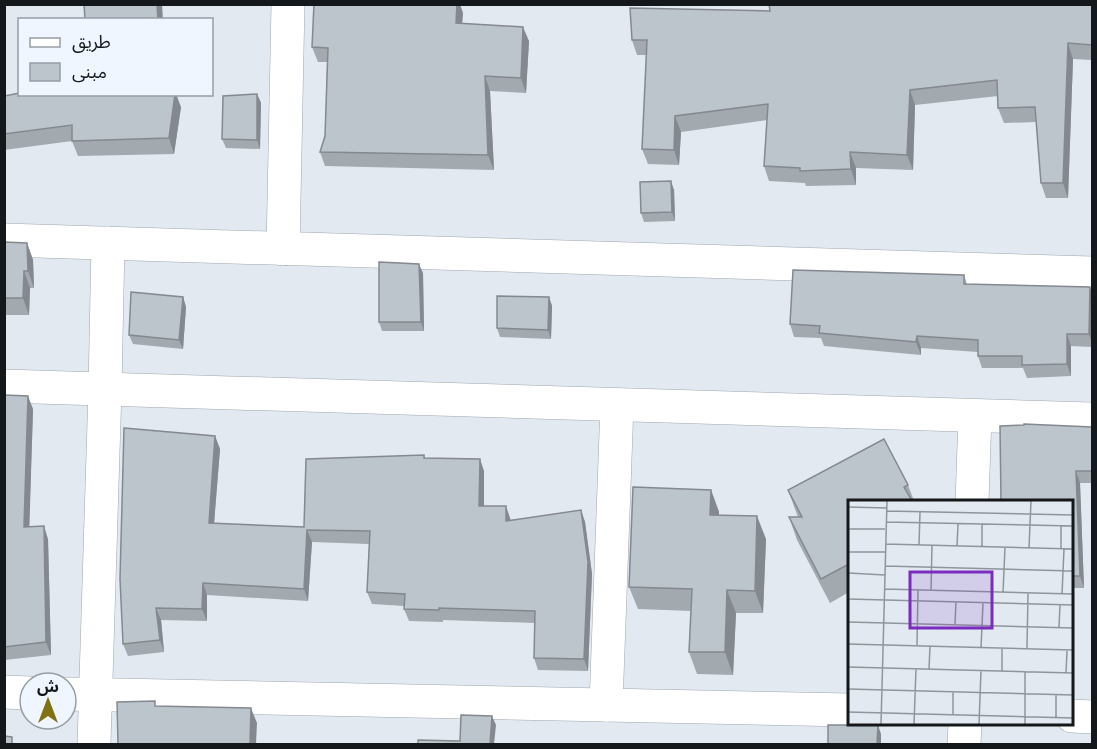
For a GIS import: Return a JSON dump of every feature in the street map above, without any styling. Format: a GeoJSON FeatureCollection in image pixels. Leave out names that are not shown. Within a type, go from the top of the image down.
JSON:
{"type":"FeatureCollection","features":[{"type":"Feature","properties":{"kind":"street"},"geometry":{"type":"LineString","coordinates":[[283,249],[288,4]]}},
{"type":"Feature","properties":{"kind":"street"},"geometry":{"type":"LineString","coordinates":[[4,240],[1092,273]]}},
{"type":"Feature","properties":{"kind":"street"},"geometry":{"type":"LineString","coordinates":[[94,744],[80,694],[105,389],[108,243]]}},
{"type":"Feature","properties":{"kind":"street"},"geometry":{"type":"LineString","coordinates":[[4,386],[1092,419]]}},
{"type":"Feature","properties":{"kind":"street"},"geometry":{"type":"LineString","coordinates":[[606,705],[617,405]]}},
{"type":"Feature","properties":{"kind":"street"},"geometry":{"type":"LineString","coordinates":[[972,500],[975,416]]}},
{"type":"Feature","properties":{"kind":"street"},"geometry":{"type":"LineString","coordinates":[[80,694],[848,710]]}},
{"type":"Feature","properties":{"kind":"street"},"geometry":{"type":"LineString","coordinates":[[1073,716],[1092,717]]}},
{"type":"Feature","properties":{"kind":"street"},"geometry":{"type":"LineString","coordinates":[[964,744],[965,725]]}},
{"type":"Feature","properties":{"kind":"building"},"geometry":{"type":"Polygon","coordinates":[[[84,4],[157,4],[158,18],[85,18],[84,4]]]}},
{"type":"Feature","properties":{"kind":"building"},"geometry":{"type":"Polygon","coordinates":[[[314,4],[457,4],[456,23],[523,27],[521,78],[485,76],[488,155],[320,152],[325,136],[328,48],[312,47],[314,4]]]}},
{"type":"Feature","properties":{"kind":"building"},"geometry":{"type":"Polygon","coordinates":[[[769,4],[1092,4],[1092,45],[1068,43],[1063,183],[1041,183],[1035,107],[998,108],[997,80],[910,90],[907,155],[850,152],[851,169],[800,171],[800,168],[764,166],[768,104],[675,116],[674,150],[642,149],[647,40],[632,40],[630,8],[770,11],[769,4]]]}},
{"type":"Feature","properties":{"kind":"building"},"geometry":{"type":"Polygon","coordinates":[[[18,93],[18,96],[175,96],[169,138],[72,141],[72,125],[4,134],[4,96],[18,93]]]}},
{"type":"Feature","properties":{"kind":"building"},"geometry":{"type":"Polygon","coordinates":[[[257,94],[257,140],[222,139],[223,96],[257,94]]]}},
{"type":"Feature","properties":{"kind":"building"},"geometry":{"type":"Polygon","coordinates":[[[671,181],[672,212],[641,213],[640,182],[671,181]]]}},
{"type":"Feature","properties":{"kind":"building"},"geometry":{"type":"Polygon","coordinates":[[[4,242],[27,243],[28,271],[24,271],[23,298],[4,298],[4,242]]]}},
{"type":"Feature","properties":{"kind":"building"},"geometry":{"type":"Polygon","coordinates":[[[379,262],[419,264],[421,322],[379,322],[379,262]]]}},
{"type":"Feature","properties":{"kind":"building"},"geometry":{"type":"Polygon","coordinates":[[[793,270],[964,275],[964,284],[1090,287],[1089,334],[1067,334],[1067,364],[1022,365],[1022,356],[978,356],[978,340],[917,336],[916,342],[819,333],[820,326],[790,324],[793,270]]]}},
{"type":"Feature","properties":{"kind":"building"},"geometry":{"type":"Polygon","coordinates":[[[131,292],[183,297],[179,340],[129,335],[131,292]]]}},
{"type":"Feature","properties":{"kind":"building"},"geometry":{"type":"Polygon","coordinates":[[[497,296],[549,297],[548,330],[497,328],[497,296]]]}},
{"type":"Feature","properties":{"kind":"building"},"geometry":{"type":"Polygon","coordinates":[[[4,395],[28,396],[24,527],[44,526],[46,642],[4,647],[4,395]]]}},
{"type":"Feature","properties":{"kind":"building"},"geometry":{"type":"Polygon","coordinates":[[[1000,426],[1092,427],[1092,471],[1076,471],[1080,576],[1073,576],[1073,500],[1001,500],[1000,426]]]}},
{"type":"Feature","properties":{"kind":"building"},"geometry":{"type":"Polygon","coordinates":[[[124,428],[215,436],[209,523],[304,527],[306,459],[424,455],[424,458],[480,459],[479,506],[506,506],[506,521],[581,510],[588,562],[584,659],[534,658],[535,611],[404,609],[405,594],[367,592],[370,531],[307,530],[304,589],[203,583],[202,609],[156,608],[160,640],[123,644],[120,579],[124,428]]]}},
{"type":"Feature","properties":{"kind":"building"},"geometry":{"type":"Polygon","coordinates":[[[884,439],[908,485],[904,487],[911,500],[848,500],[848,565],[821,579],[789,517],[802,517],[788,490],[884,439]]]}},
{"type":"Feature","properties":{"kind":"building"},"geometry":{"type":"Polygon","coordinates":[[[633,487],[711,490],[710,515],[757,516],[755,591],[727,590],[725,652],[689,652],[692,589],[629,587],[633,487]]]}},
{"type":"Feature","properties":{"kind":"building"},"geometry":{"type":"Polygon","coordinates":[[[155,701],[155,706],[251,708],[250,744],[118,744],[117,702],[155,701]]]}},
{"type":"Feature","properties":{"kind":"building"},"geometry":{"type":"Polygon","coordinates":[[[461,715],[492,716],[490,744],[418,744],[418,740],[460,741],[461,715]]]}},
{"type":"Feature","properties":{"kind":"building"},"geometry":{"type":"Polygon","coordinates":[[[828,725],[878,725],[877,744],[828,744],[828,725]]]}},
{"type":"Feature","properties":{"kind":"building"},"geometry":{"type":"Polygon","coordinates":[[[4,736],[12,737],[12,744],[4,744],[4,736]]]}}]}
